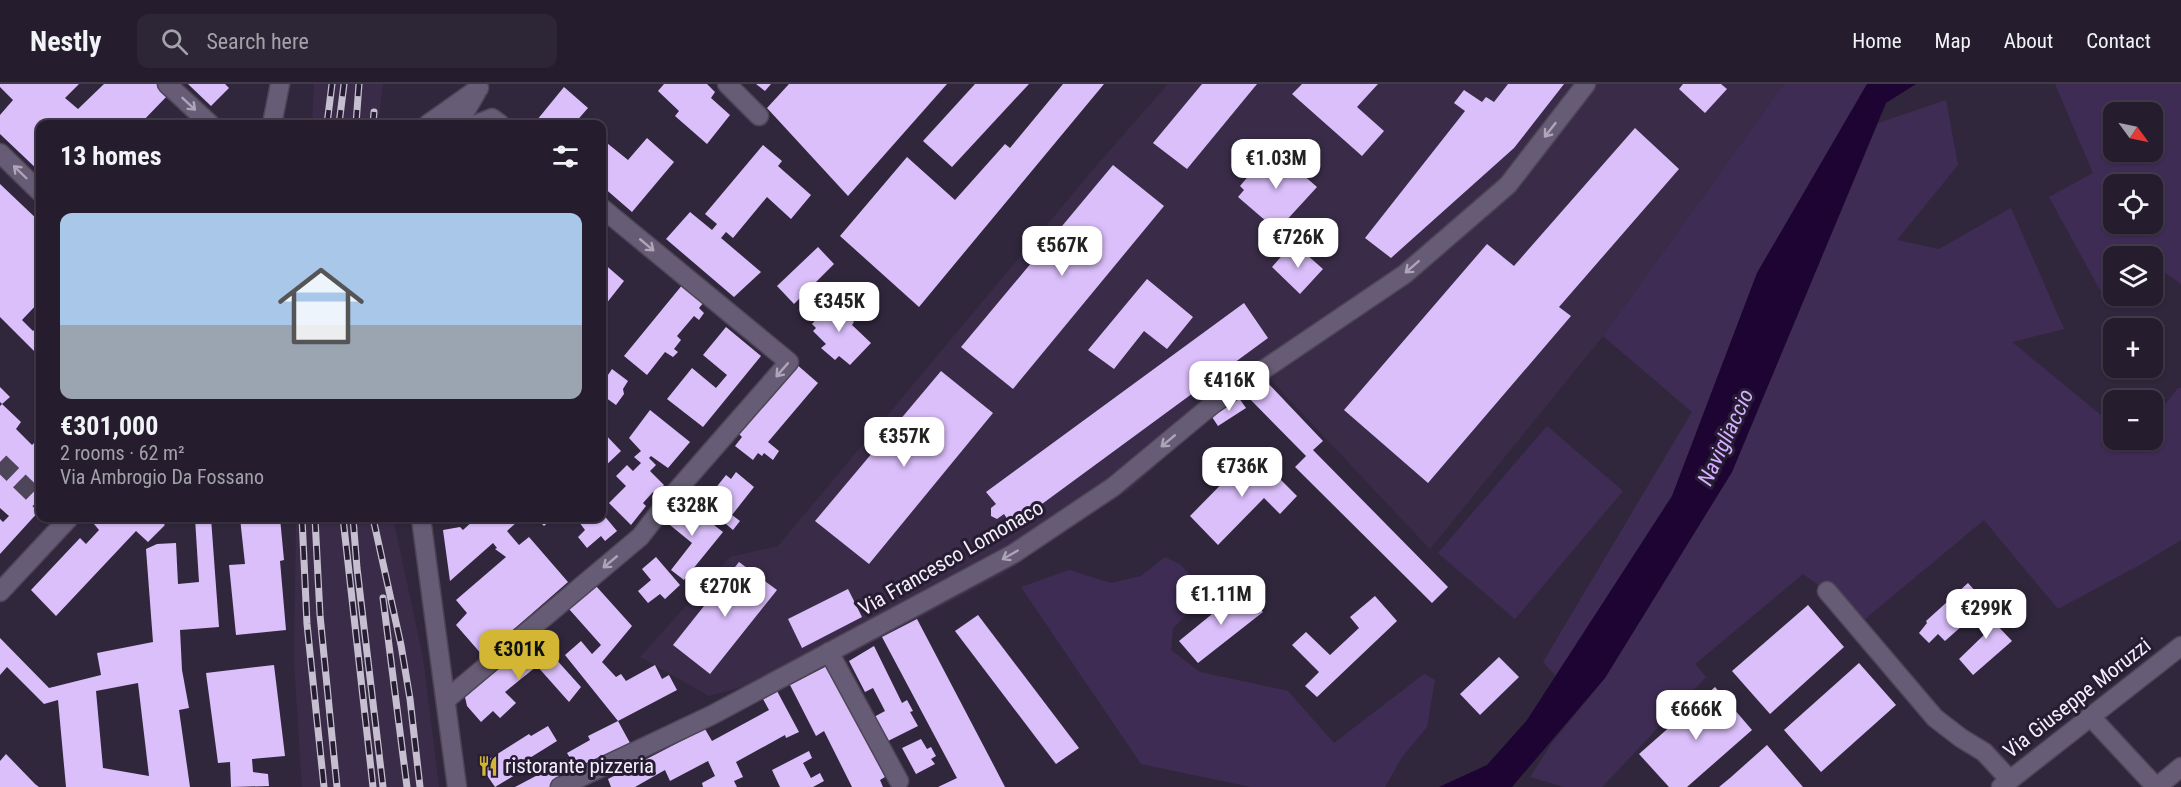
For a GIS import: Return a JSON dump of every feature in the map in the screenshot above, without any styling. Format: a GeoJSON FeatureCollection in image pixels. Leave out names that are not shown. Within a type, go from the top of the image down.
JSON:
{"type":"FeatureCollection","features":[{"type":"Feature","properties":{"kind":"street"},"geometry":{"type":"LineString","coordinates":[[167,84],[206,120]]}},
{"type":"Feature","properties":{"kind":"street"},"geometry":{"type":"LineString","coordinates":[[273,120],[280,84]]}},
{"type":"Feature","properties":{"kind":"street"},"geometry":{"type":"LineString","coordinates":[[727,84],[759,116]]}},
{"type":"Feature","properties":{"kind":"street","name":"Via Francesco Lomonaco"},"geometry":{"type":"LineString","coordinates":[[560,787],[599,779],[712,715],[1022,548],[1113,487],[1213,404],[1404,274],[1508,184],[1586,84]]}},
{"type":"Feature","properties":{"kind":"street"},"geometry":{"type":"LineString","coordinates":[[433,120],[480,86]]}},
{"type":"Feature","properties":{"kind":"street"},"geometry":{"type":"LineString","coordinates":[[460,120],[480,86]]}},
{"type":"Feature","properties":{"kind":"street"},"geometry":{"type":"LineString","coordinates":[[0,153],[36,188]]}},
{"type":"Feature","properties":{"kind":"street"},"geometry":{"type":"LineString","coordinates":[[447,699],[640,537],[672,496],[789,362],[606,211]]}},
{"type":"Feature","properties":{"kind":"street"},"geometry":{"type":"LineString","coordinates":[[0,592],[65,522]]}},
{"type":"Feature","properties":{"kind":"street"},"geometry":{"type":"LineString","coordinates":[[422,522],[457,787]]}},
{"type":"Feature","properties":{"kind":"street"},"geometry":{"type":"LineString","coordinates":[[1827,591],[1935,718],[1984,752],[2005,783]]}},
{"type":"Feature","properties":{"kind":"street","name":"Via Giuseppe Moruzzi"},"geometry":{"type":"LineString","coordinates":[[2005,783],[2181,646]]}},
{"type":"Feature","properties":{"kind":"street"},"geometry":{"type":"LineString","coordinates":[[829,652],[899,781]]}},
{"type":"Feature","properties":{"kind":"street"},"geometry":{"type":"LineString","coordinates":[[2090,716],[2156,787],[2181,767]]}},
{"type":"Feature","properties":{"kind":"shaded area"},"geometry":{"type":"Polygon","coordinates":[[[314,84],[383,84],[378,120],[312,120],[314,84]]]}},
{"type":"Feature","properties":{"kind":"shaded area"},"geometry":{"type":"Polygon","coordinates":[[[1168,84],[1784,84],[1603,336],[1430,549],[1264,373],[1208,418],[1133,487],[1001,575],[839,660],[709,696],[640,657],[730,557],[778,546],[1097,165],[1168,84]]]}},
{"type":"Feature","properties":{"kind":"shaded area"},"geometry":{"type":"Polygon","coordinates":[[[1784,84],[1867,84],[1757,273],[1672,496],[1556,676],[1543,662],[1692,412],[1603,336],[1784,84]]]}},
{"type":"Feature","properties":{"kind":"shaded area"},"geometry":{"type":"Polygon","coordinates":[[[2055,84],[2181,84],[2181,284],[2163,271],[2163,246],[2103,246],[2103,288],[2100,290],[2049,197],[2093,173],[2055,84]]]}},
{"type":"Feature","properties":{"kind":"shaded area"},"geometry":{"type":"Polygon","coordinates":[[[1946,100],[1958,165],[1897,240],[1939,249],[2011,208],[2064,329],[2012,342],[2103,417],[2103,450],[2163,450],[2163,407],[2178,388],[2181,388],[2181,540],[2058,609],[1984,520],[1865,619],[1803,574],[1695,664],[1706,677],[1602,787],[1564,787],[1530,777],[1552,743],[1605,678],[1732,472],[1878,123],[1946,100]]]}},
{"type":"Feature","properties":{"kind":"shaded area"},"geometry":{"type":"Polygon","coordinates":[[[1547,426],[1623,491],[1515,619],[1438,553],[1547,426]]]}},
{"type":"Feature","properties":{"kind":"shaded area"},"geometry":{"type":"Polygon","coordinates":[[[296,522],[394,522],[423,658],[439,787],[302,787],[294,659],[296,522]]]}},
{"type":"Feature","properties":{"kind":"shaded area"},"geometry":{"type":"Polygon","coordinates":[[[1165,557],[1181,565],[1197,584],[1195,606],[1173,628],[1171,650],[1200,672],[1288,691],[1334,743],[1424,674],[1435,680],[1427,727],[1402,757],[1385,787],[1251,787],[1141,764],[1021,587],[1069,570],[1111,583],[1141,576],[1165,557]]]}},
{"type":"Feature","properties":{"kind":"water","name":"Navigliaccio"},"geometry":{"type":"Polygon","coordinates":[[[1867,84],[1916,84],[1886,103],[1732,472],[1605,678],[1512,787],[1439,787],[1487,765],[1527,720],[1672,496],[1757,273],[1867,84]]]}},
{"type":"Feature","properties":{"kind":"building"},"geometry":{"type":"Polygon","coordinates":[[[0,84],[79,84],[65,98],[78,109],[104,84],[158,84],[169,94],[144,120],[36,120],[36,168],[0,134],[0,115],[13,100],[0,87],[0,84]]]}},
{"type":"Feature","properties":{"kind":"building"},"geometry":{"type":"Polygon","coordinates":[[[188,84],[225,84],[229,88],[211,106],[188,84]]]}},
{"type":"Feature","properties":{"kind":"building"},"geometry":{"type":"Polygon","coordinates":[[[664,84],[707,84],[715,92],[711,98],[730,115],[707,144],[675,116],[679,111],[658,91],[664,84]]]}},
{"type":"Feature","properties":{"kind":"building"},"geometry":{"type":"Polygon","coordinates":[[[756,84],[771,84],[765,91],[756,84]]]}},
{"type":"Feature","properties":{"kind":"building"},"geometry":{"type":"Polygon","coordinates":[[[789,84],[947,84],[848,196],[767,108],[789,84]]]}},
{"type":"Feature","properties":{"kind":"building"},"geometry":{"type":"Polygon","coordinates":[[[975,84],[1029,84],[952,167],[923,141],[975,84]]]}},
{"type":"Feature","properties":{"kind":"building"},"geometry":{"type":"Polygon","coordinates":[[[1063,84],[1104,84],[919,307],[840,236],[907,157],[955,200],[1005,144],[1010,148],[1063,84]]]}},
{"type":"Feature","properties":{"kind":"building"},"geometry":{"type":"Polygon","coordinates":[[[1202,84],[1257,84],[1187,169],[1153,143],[1202,84]]]}},
{"type":"Feature","properties":{"kind":"building"},"geometry":{"type":"Polygon","coordinates":[[[1302,84],[1378,84],[1357,107],[1384,131],[1362,156],[1292,94],[1302,84]]]}},
{"type":"Feature","properties":{"kind":"building"},"geometry":{"type":"Polygon","coordinates":[[[1508,84],[1564,84],[1514,148],[1391,258],[1365,238],[1465,111],[1454,103],[1464,90],[1482,102],[1486,97],[1494,102],[1508,84]]]}},
{"type":"Feature","properties":{"kind":"building"},"geometry":{"type":"Polygon","coordinates":[[[1683,84],[1721,84],[1727,89],[1705,113],[1679,89],[1683,84]]]}},
{"type":"Feature","properties":{"kind":"building"},"geometry":{"type":"Polygon","coordinates":[[[564,87],[588,108],[578,120],[537,120],[564,87]]]}},
{"type":"Feature","properties":{"kind":"building"},"geometry":{"type":"Polygon","coordinates":[[[1635,128],[1679,169],[1559,307],[1571,316],[1428,483],[1344,410],[1487,244],[1514,266],[1635,128]]]}},
{"type":"Feature","properties":{"kind":"building"},"geometry":{"type":"Polygon","coordinates":[[[647,138],[674,162],[632,212],[606,189],[606,142],[628,160],[647,138]]]}},
{"type":"Feature","properties":{"kind":"building"},"geometry":{"type":"Polygon","coordinates":[[[763,145],[782,161],[778,166],[811,195],[791,219],[767,197],[733,238],[726,232],[721,238],[761,272],[734,297],[666,239],[690,212],[712,230],[717,224],[705,214],[763,145]]]}},
{"type":"Feature","properties":{"kind":"building"},"geometry":{"type":"Polygon","coordinates":[[[1272,148],[1317,187],[1284,223],[1288,226],[1281,234],[1238,197],[1244,190],[1240,186],[1272,148]]]}},
{"type":"Feature","properties":{"kind":"building"},"geometry":{"type":"Polygon","coordinates":[[[1113,165],[1164,206],[1013,389],[961,347],[1113,165]]]}},
{"type":"Feature","properties":{"kind":"building"},"geometry":{"type":"Polygon","coordinates":[[[0,184],[36,218],[36,305],[22,320],[33,331],[36,328],[36,353],[0,317],[0,184]]]}},
{"type":"Feature","properties":{"kind":"building"},"geometry":{"type":"Polygon","coordinates":[[[818,247],[834,264],[794,304],[777,286],[818,247]]]}},
{"type":"Feature","properties":{"kind":"building"},"geometry":{"type":"Polygon","coordinates":[[[1298,247],[1323,269],[1300,294],[1272,267],[1286,251],[1291,256],[1298,247]]]}},
{"type":"Feature","properties":{"kind":"building"},"geometry":{"type":"Polygon","coordinates":[[[606,265],[624,281],[606,304],[606,265]]]}},
{"type":"Feature","properties":{"kind":"building"},"geometry":{"type":"Polygon","coordinates":[[[1147,279],[1193,317],[1167,349],[1144,331],[1114,369],[1088,350],[1147,279]]]}},
{"type":"Feature","properties":{"kind":"building"},"geometry":{"type":"Polygon","coordinates":[[[683,284],[704,302],[699,308],[704,313],[699,320],[694,316],[677,336],[681,340],[674,349],[678,352],[673,357],[665,352],[647,375],[624,356],[683,284]]]}},
{"type":"Feature","properties":{"kind":"building"},"geometry":{"type":"Polygon","coordinates":[[[827,296],[854,322],[852,325],[871,343],[850,365],[839,356],[835,360],[821,348],[826,344],[813,331],[816,328],[812,324],[819,316],[814,311],[827,296]]]}},
{"type":"Feature","properties":{"kind":"building"},"geometry":{"type":"Polygon","coordinates":[[[1244,303],[1268,338],[1012,526],[1004,514],[997,519],[991,516],[991,508],[996,504],[986,492],[1244,303]]]}},
{"type":"Feature","properties":{"kind":"building"},"geometry":{"type":"Polygon","coordinates":[[[726,327],[761,356],[703,427],[667,399],[692,368],[716,388],[727,375],[703,355],[726,327]]]}},
{"type":"Feature","properties":{"kind":"building"},"geometry":{"type":"Polygon","coordinates":[[[795,363],[818,383],[768,442],[779,451],[773,460],[764,453],[762,456],[758,453],[753,460],[735,446],[742,437],[738,433],[795,363]]]}},
{"type":"Feature","properties":{"kind":"building"},"geometry":{"type":"Polygon","coordinates":[[[612,369],[628,381],[623,389],[624,394],[616,405],[606,398],[606,378],[612,369]]]}},
{"type":"Feature","properties":{"kind":"building"},"geometry":{"type":"Polygon","coordinates":[[[941,371],[993,413],[869,564],[815,521],[941,371]]]}},
{"type":"Feature","properties":{"kind":"building"},"geometry":{"type":"Polygon","coordinates":[[[1264,379],[1323,441],[1313,450],[1448,587],[1432,603],[1295,467],[1306,456],[1245,394],[1264,379]]]}},
{"type":"Feature","properties":{"kind":"building"},"geometry":{"type":"Polygon","coordinates":[[[0,387],[10,397],[2,404],[0,402],[0,387]]]}},
{"type":"Feature","properties":{"kind":"building"},"geometry":{"type":"Polygon","coordinates":[[[1239,398],[1246,408],[1218,426],[1212,417],[1239,398]]]}},
{"type":"Feature","properties":{"kind":"building"},"geometry":{"type":"Polygon","coordinates":[[[2,404],[21,422],[16,429],[32,445],[36,443],[36,514],[0,554],[0,519],[3,522],[9,516],[0,508],[0,406],[2,404]]]}},
{"type":"Feature","properties":{"kind":"building"},"geometry":{"type":"Polygon","coordinates":[[[650,410],[690,442],[668,468],[651,456],[649,458],[656,465],[650,471],[664,485],[656,494],[653,492],[643,503],[646,506],[631,525],[609,503],[626,486],[616,476],[627,465],[633,471],[641,463],[634,457],[641,451],[629,438],[650,410]]]}},
{"type":"Feature","properties":{"kind":"building"},"geometry":{"type":"Polygon","coordinates":[[[606,435],[621,451],[606,465],[606,435]]]}},
{"type":"Feature","properties":{"kind":"building"},"geometry":{"type":"Polygon","coordinates":[[[1253,452],[1297,496],[1280,514],[1264,498],[1218,545],[1190,516],[1253,452]]]}},
{"type":"Feature","properties":{"kind":"building"},"geometry":{"type":"Polygon","coordinates":[[[736,472],[754,487],[732,515],[740,521],[733,530],[707,508],[712,503],[707,499],[726,475],[731,479],[736,472]]]}},
{"type":"Feature","properties":{"kind":"building"},"geometry":{"type":"Polygon","coordinates":[[[682,500],[723,532],[684,580],[671,570],[692,543],[665,521],[682,500]]]}},
{"type":"Feature","properties":{"kind":"building"},"geometry":{"type":"Polygon","coordinates":[[[606,518],[617,531],[605,541],[601,536],[587,548],[578,537],[585,530],[579,522],[606,522],[606,518]]]}},
{"type":"Feature","properties":{"kind":"building"},"geometry":{"type":"Polygon","coordinates":[[[96,522],[162,522],[165,525],[148,542],[136,531],[56,616],[31,590],[80,538],[86,544],[99,530],[94,524],[96,522]]]}},
{"type":"Feature","properties":{"kind":"building"},"geometry":{"type":"Polygon","coordinates":[[[195,522],[211,522],[219,627],[180,630],[182,670],[189,708],[179,710],[190,787],[66,787],[58,700],[44,704],[7,667],[0,675],[0,638],[49,688],[101,675],[97,653],[153,642],[146,549],[157,544],[176,543],[178,584],[199,582],[195,522]],[[138,683],[96,691],[103,768],[149,776],[138,683]]]}},
{"type":"Feature","properties":{"kind":"building"},"geometry":{"type":"Polygon","coordinates":[[[240,522],[280,522],[284,560],[280,561],[286,630],[236,635],[229,565],[245,564],[240,522]]]}},
{"type":"Feature","properties":{"kind":"building"},"geometry":{"type":"Polygon","coordinates":[[[472,522],[517,522],[507,531],[519,545],[529,537],[568,582],[483,656],[456,625],[467,613],[456,600],[506,557],[495,549],[497,548],[493,543],[450,581],[443,530],[460,527],[463,530],[472,522]]]}},
{"type":"Feature","properties":{"kind":"building"},"geometry":{"type":"Polygon","coordinates":[[[656,557],[680,585],[665,599],[660,594],[648,603],[638,591],[651,580],[642,569],[656,557]]]}},
{"type":"Feature","properties":{"kind":"building"},"geometry":{"type":"Polygon","coordinates":[[[739,562],[777,590],[710,674],[673,645],[739,562]]]}},
{"type":"Feature","properties":{"kind":"building"},"geometry":{"type":"Polygon","coordinates":[[[1968,583],[1984,601],[1969,614],[1972,617],[1945,641],[1938,634],[1929,643],[1919,633],[1927,623],[1926,621],[1968,583]]]}},
{"type":"Feature","properties":{"kind":"building"},"geometry":{"type":"Polygon","coordinates":[[[596,586],[632,626],[602,662],[616,677],[621,674],[626,681],[655,665],[662,679],[669,675],[677,690],[618,721],[565,655],[581,641],[592,654],[601,645],[569,609],[596,586]]]}},
{"type":"Feature","properties":{"kind":"building"},"geometry":{"type":"Polygon","coordinates":[[[1244,588],[1263,612],[1198,663],[1179,641],[1244,588]]]}},
{"type":"Feature","properties":{"kind":"building"},"geometry":{"type":"Polygon","coordinates":[[[848,589],[862,617],[802,648],[788,619],[848,589]]]}},
{"type":"Feature","properties":{"kind":"building"},"geometry":{"type":"Polygon","coordinates":[[[1375,596],[1397,621],[1317,697],[1305,686],[1319,672],[1292,645],[1306,632],[1330,655],[1359,628],[1350,617],[1375,596]]]}},
{"type":"Feature","properties":{"kind":"building"},"geometry":{"type":"Polygon","coordinates":[[[1990,599],[2003,614],[1995,623],[2012,641],[1973,675],[1959,659],[1989,630],[1974,614],[1990,599]]]}},
{"type":"Feature","properties":{"kind":"building"},"geometry":{"type":"Polygon","coordinates":[[[1808,605],[1844,647],[1770,714],[1732,671],[1808,605]]]}},
{"type":"Feature","properties":{"kind":"building"},"geometry":{"type":"Polygon","coordinates":[[[978,615],[1079,748],[1056,764],[955,631],[978,615]]]}},
{"type":"Feature","properties":{"kind":"building"},"geometry":{"type":"Polygon","coordinates":[[[917,619],[1005,787],[938,787],[957,778],[882,637],[917,619]]]}},
{"type":"Feature","properties":{"kind":"building"},"geometry":{"type":"Polygon","coordinates":[[[536,637],[581,687],[569,702],[537,666],[505,692],[516,703],[500,718],[493,711],[481,722],[467,706],[465,697],[536,637]]]}},
{"type":"Feature","properties":{"kind":"building"},"geometry":{"type":"Polygon","coordinates":[[[874,646],[902,703],[907,700],[913,711],[910,712],[918,726],[888,741],[874,717],[885,711],[873,688],[865,692],[849,661],[874,646]]]}},
{"type":"Feature","properties":{"kind":"building"},"geometry":{"type":"Polygon","coordinates":[[[1499,657],[1519,677],[1480,715],[1460,694],[1499,657]]]}},
{"type":"Feature","properties":{"kind":"building"},"geometry":{"type":"Polygon","coordinates":[[[1859,663],[1896,705],[1821,772],[1784,730],[1859,663]]]}},
{"type":"Feature","properties":{"kind":"building"},"geometry":{"type":"Polygon","coordinates":[[[274,665],[285,756],[252,759],[253,772],[268,774],[269,786],[231,787],[230,762],[218,763],[206,673],[274,665]]]}},
{"type":"Feature","properties":{"kind":"building"},"geometry":{"type":"Polygon","coordinates":[[[827,666],[885,777],[880,780],[883,787],[852,787],[824,731],[816,736],[790,685],[827,666]]]}},
{"type":"Feature","properties":{"kind":"building"},"geometry":{"type":"Polygon","coordinates":[[[1715,687],[1752,730],[1687,787],[1669,787],[1639,754],[1715,687]]]}},
{"type":"Feature","properties":{"kind":"building"},"geometry":{"type":"Polygon","coordinates":[[[777,691],[799,732],[786,738],[785,735],[736,762],[743,777],[734,781],[737,787],[703,787],[702,783],[715,776],[708,761],[670,781],[665,770],[635,787],[611,787],[608,779],[705,729],[712,741],[769,710],[763,699],[777,691]]]}},
{"type":"Feature","properties":{"kind":"building"},"geometry":{"type":"Polygon","coordinates":[[[618,721],[630,743],[550,787],[515,787],[570,758],[567,753],[590,740],[588,736],[618,721]]]}},
{"type":"Feature","properties":{"kind":"building"},"geometry":{"type":"Polygon","coordinates":[[[548,726],[557,741],[512,769],[515,775],[495,787],[480,765],[529,734],[531,736],[548,726]]]}},
{"type":"Feature","properties":{"kind":"building"},"geometry":{"type":"Polygon","coordinates":[[[921,739],[927,749],[931,747],[936,756],[931,759],[935,764],[916,774],[902,748],[921,739]]]}},
{"type":"Feature","properties":{"kind":"building"},"geometry":{"type":"Polygon","coordinates":[[[1767,745],[1803,787],[1719,787],[1730,778],[1767,745]]]}},
{"type":"Feature","properties":{"kind":"building"},"geometry":{"type":"Polygon","coordinates":[[[809,751],[812,758],[803,763],[811,778],[820,773],[824,781],[813,787],[780,787],[772,770],[809,751]]]}},
{"type":"Feature","properties":{"kind":"building"},"geometry":{"type":"Polygon","coordinates":[[[6,754],[39,787],[0,787],[0,761],[6,754]]]}},
{"type":"Feature","properties":{"kind":"tunnel"},"geometry":{"type":"LineString","coordinates":[[0,462],[36,497]]}},
{"type":"Feature","properties":{"kind":"railway"},"geometry":{"type":"LineString","coordinates":[[328,120],[332,84]]}},
{"type":"Feature","properties":{"kind":"railway"},"geometry":{"type":"LineString","coordinates":[[340,120],[344,84]]}},
{"type":"Feature","properties":{"kind":"railway"},"geometry":{"type":"LineString","coordinates":[[356,120],[359,84]]}},
{"type":"Feature","properties":{"kind":"railway"},"geometry":{"type":"LineString","coordinates":[[373,120],[374,112]]}},
{"type":"Feature","properties":{"kind":"railway"},"geometry":{"type":"LineString","coordinates":[[302,522],[307,624],[324,787]]}},
{"type":"Feature","properties":{"kind":"railway"},"geometry":{"type":"LineString","coordinates":[[315,522],[320,615],[337,787]]}},
{"type":"Feature","properties":{"kind":"railway"},"geometry":{"type":"LineString","coordinates":[[343,522],[373,787]]}},
{"type":"Feature","properties":{"kind":"railway"},"geometry":{"type":"LineString","coordinates":[[353,522],[383,787]]}},
{"type":"Feature","properties":{"kind":"railway"},"geometry":{"type":"LineString","coordinates":[[374,522],[401,645],[420,787]]}},
{"type":"Feature","properties":{"kind":"railway"},"geometry":{"type":"LineString","coordinates":[[383,598],[407,787]]}},
{"type":"Feature","properties":{"kind":"place","name":"ristorante pizzeria"},"geometry":{"type":"Point","coordinates":[488,766]}}]}
